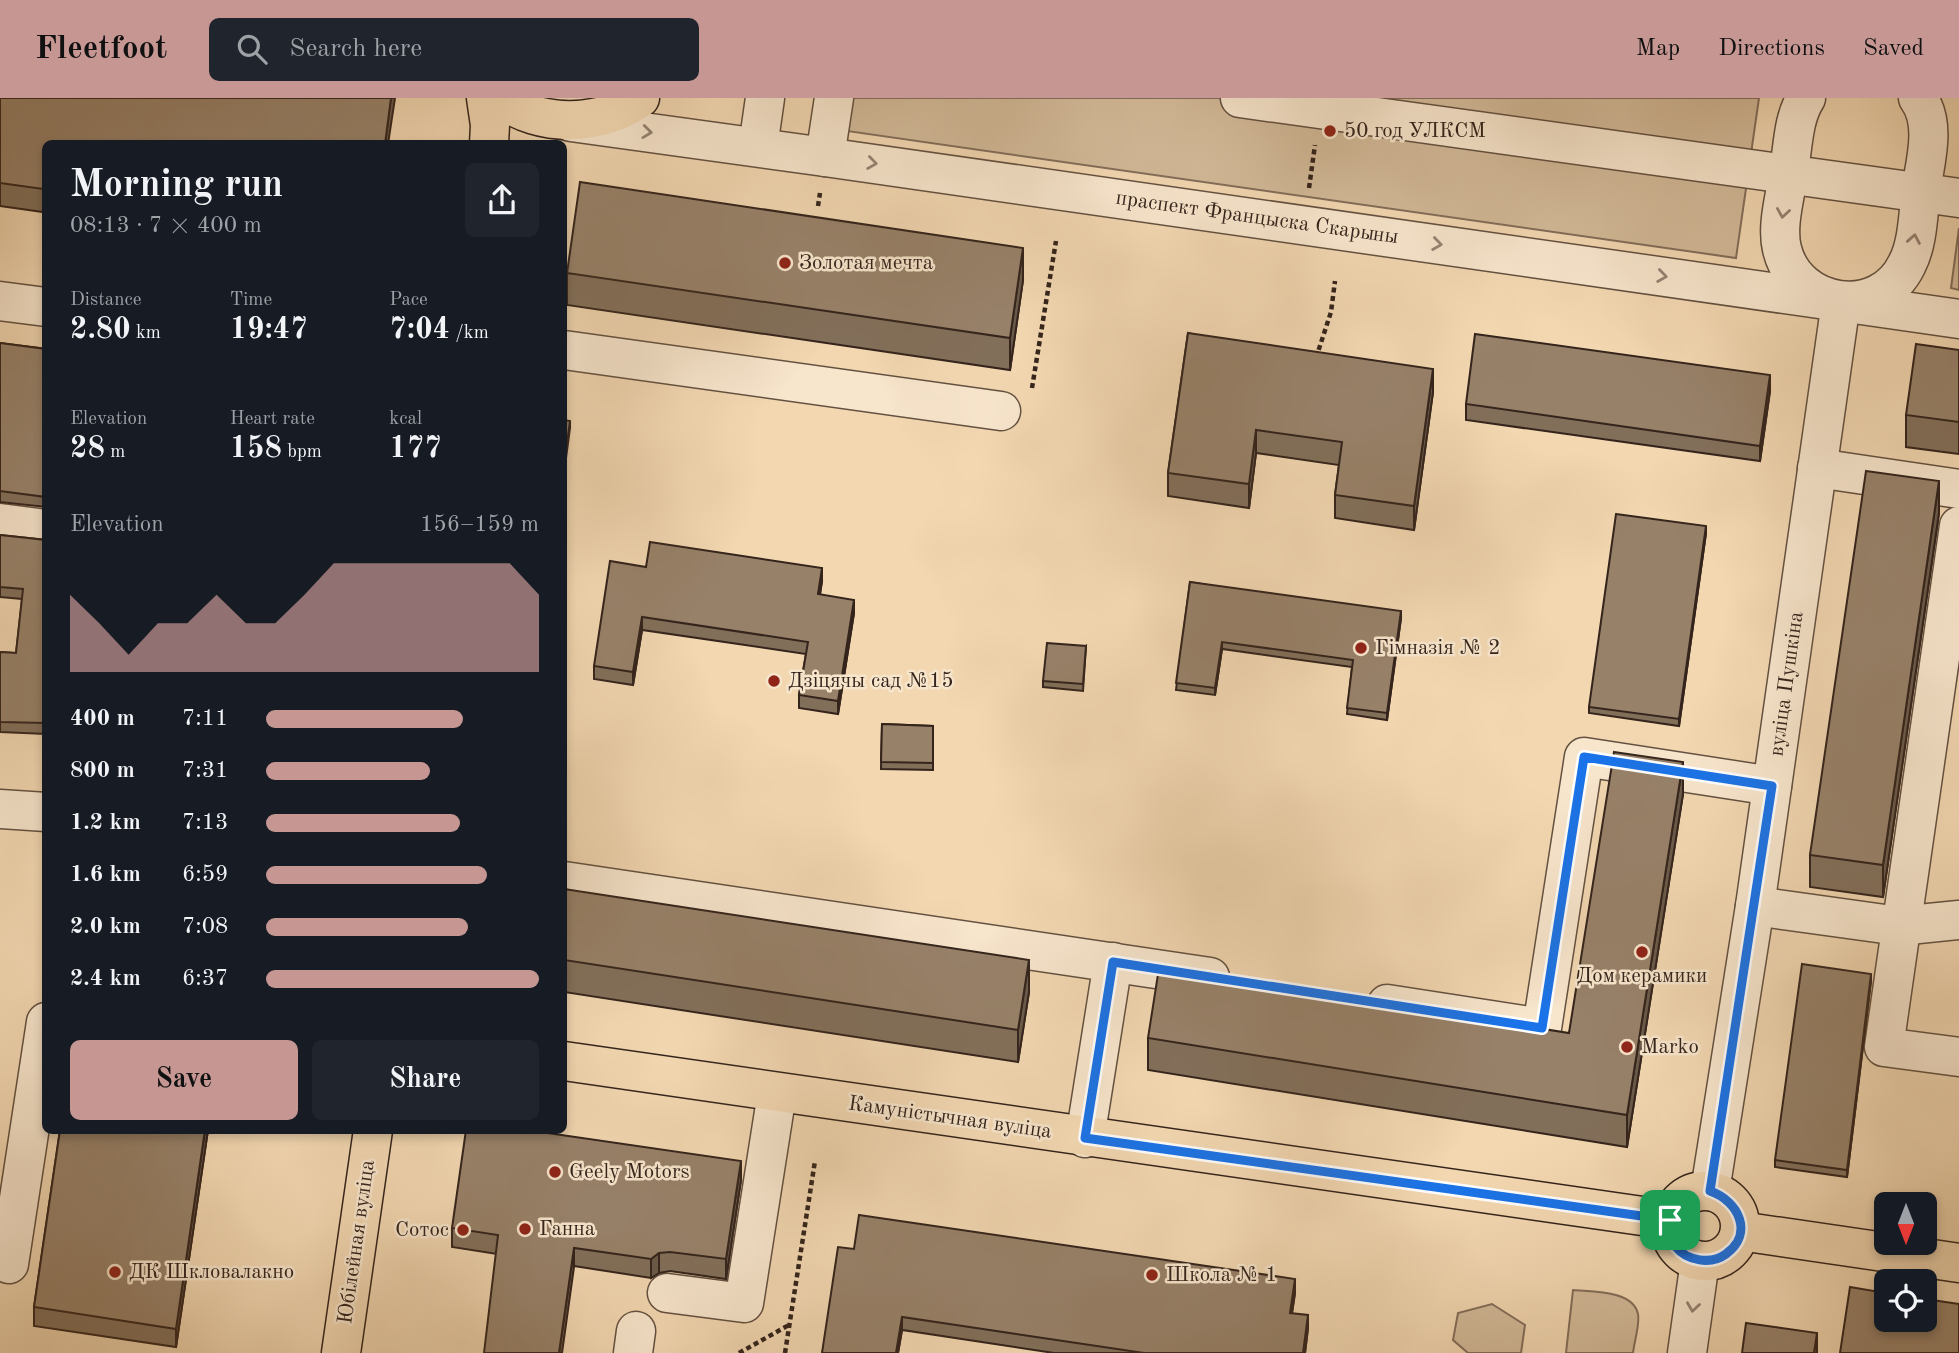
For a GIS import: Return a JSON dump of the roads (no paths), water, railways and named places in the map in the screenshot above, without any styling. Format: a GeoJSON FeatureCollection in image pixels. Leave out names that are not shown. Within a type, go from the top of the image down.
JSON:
{"type":"FeatureCollection","features":[{"type":"Feature","properties":{"kind":"main road"},"geometry":{"type":"LineString","coordinates":[[486,98],[489,140]]}},
{"type":"Feature","properties":{"kind":"main road"},"geometry":{"type":"LineString","coordinates":[[501,98],[529,113],[588,120]]}},
{"type":"Feature","properties":{"kind":"main road","name":"Камуністычная вуліца"},"geometry":{"type":"LineString","coordinates":[[567,1061],[1670,1220]]}},
{"type":"Feature","properties":{"kind":"main road","name":"Юбілейная вуліца"},"geometry":{"type":"LineString","coordinates":[[341,1353],[372,1134]]}},
{"type":"Feature","properties":{"kind":"main road"},"geometry":{"type":"LineString","coordinates":[[1696,1191],[1710,1191],[1723,1195],[1734,1205],[1739,1217],[1740,1231],[1735,1244],[1726,1254],[1714,1260],[1700,1261],[1687,1256],[1676,1247],[1670,1220],[1675,1207],[1684,1197],[1696,1191]]}},
{"type":"Feature","properties":{"kind":"main road"},"geometry":{"type":"LineString","coordinates":[[1740,1231],[1959,1263]]}},
{"type":"Feature","properties":{"kind":"street"},"geometry":{"type":"LineString","coordinates":[[758,147],[765,98]]}},
{"type":"Feature","properties":{"kind":"street"},"geometry":{"type":"LineString","coordinates":[[825,156],[834,98]]}},
{"type":"Feature","properties":{"kind":"street"},"geometry":{"type":"LineString","coordinates":[[1240,98],[1959,198]]}},
{"type":"Feature","properties":{"kind":"street"},"geometry":{"type":"LineString","coordinates":[[1806,98],[1797,121],[1781,226],[1781,248],[1789,268],[1802,284],[1820,296],[1841,302],[1861,300],[1880,293],[1896,281],[1907,265],[1913,246],[1929,140],[1928,121],[1918,98]]}},
{"type":"Feature","properties":{"kind":"street","name":"праспект Францыска Скарыны"},"geometry":{"type":"LineString","coordinates":[[588,120],[758,147],[1959,319]]}},
{"type":"Feature","properties":{"kind":"street"},"geometry":{"type":"LineString","coordinates":[[0,300],[42,306]]}},
{"type":"Feature","properties":{"kind":"street","name":"вуліца Пушкіна"},"geometry":{"type":"LineString","coordinates":[[1710,1191],[1755,905],[1841,302]]}},
{"type":"Feature","properties":{"kind":"street"},"geometry":{"type":"LineString","coordinates":[[567,350],[1001,411]]}},
{"type":"Feature","properties":{"kind":"street"},"geometry":{"type":"LineString","coordinates":[[1817,468],[1959,489]]}},
{"type":"Feature","properties":{"kind":"street"},"geometry":{"type":"LineString","coordinates":[[0,523],[42,528]]}},
{"type":"Feature","properties":{"kind":"street"},"geometry":{"type":"LineString","coordinates":[[1959,526],[1899,926],[1884,1047],[1959,1057]]}},
{"type":"Feature","properties":{"kind":"street"},"geometry":{"type":"LineString","coordinates":[[1348,998],[1542,1028],[1584,757],[1772,786]]}},
{"type":"Feature","properties":{"kind":"street"},"geometry":{"type":"LineString","coordinates":[[0,809],[42,812]]}},
{"type":"Feature","properties":{"kind":"street"},"geometry":{"type":"LineString","coordinates":[[567,881],[1238,981]]}},
{"type":"Feature","properties":{"kind":"street"},"geometry":{"type":"LineString","coordinates":[[1755,905],[1899,926],[1959,920]]}},
{"type":"Feature","properties":{"kind":"street"},"geometry":{"type":"LineString","coordinates":[[1085,1138],[1113,962]]}},
{"type":"Feature","properties":{"kind":"street"},"geometry":{"type":"LineString","coordinates":[[9,1264],[42,1048]]}},
{"type":"Feature","properties":{"kind":"street"},"geometry":{"type":"LineString","coordinates":[[667,1293],[744,1303],[777,1093]]}},
{"type":"Feature","properties":{"kind":"street"},"geometry":{"type":"LineString","coordinates":[[1687,1353],[1700,1261]]}},
{"type":"Feature","properties":{"kind":"place","name":"50 год УЛКСМ"},"geometry":{"type":"Point","coordinates":[1330,131]}},
{"type":"Feature","properties":{"kind":"place","name":"Золотая мечта"},"geometry":{"type":"Point","coordinates":[785,263]}},
{"type":"Feature","properties":{"kind":"place","name":"Гімназія № 2"},"geometry":{"type":"Point","coordinates":[1361,648]}},
{"type":"Feature","properties":{"kind":"place","name":"Дзіцячы сад №15"},"geometry":{"type":"Point","coordinates":[774,681]}},
{"type":"Feature","properties":{"kind":"place","name":"Дом керамики"},"geometry":{"type":"Point","coordinates":[1642,952]}},
{"type":"Feature","properties":{"kind":"place","name":"Marko"},"geometry":{"type":"Point","coordinates":[1627,1047]}},
{"type":"Feature","properties":{"kind":"place","name":"Geely Motors"},"geometry":{"type":"Point","coordinates":[555,1172]}},
{"type":"Feature","properties":{"kind":"place","name":"Ганна"},"geometry":{"type":"Point","coordinates":[525,1229]}},
{"type":"Feature","properties":{"kind":"place","name":"Сотос"},"geometry":{"type":"Point","coordinates":[463,1230]}},
{"type":"Feature","properties":{"kind":"place","name":"ДК Шкловалакно"},"geometry":{"type":"Point","coordinates":[115,1272]}},
{"type":"Feature","properties":{"kind":"place","name":"Школа № 1"},"geometry":{"type":"Point","coordinates":[1152,1275]}}]}
